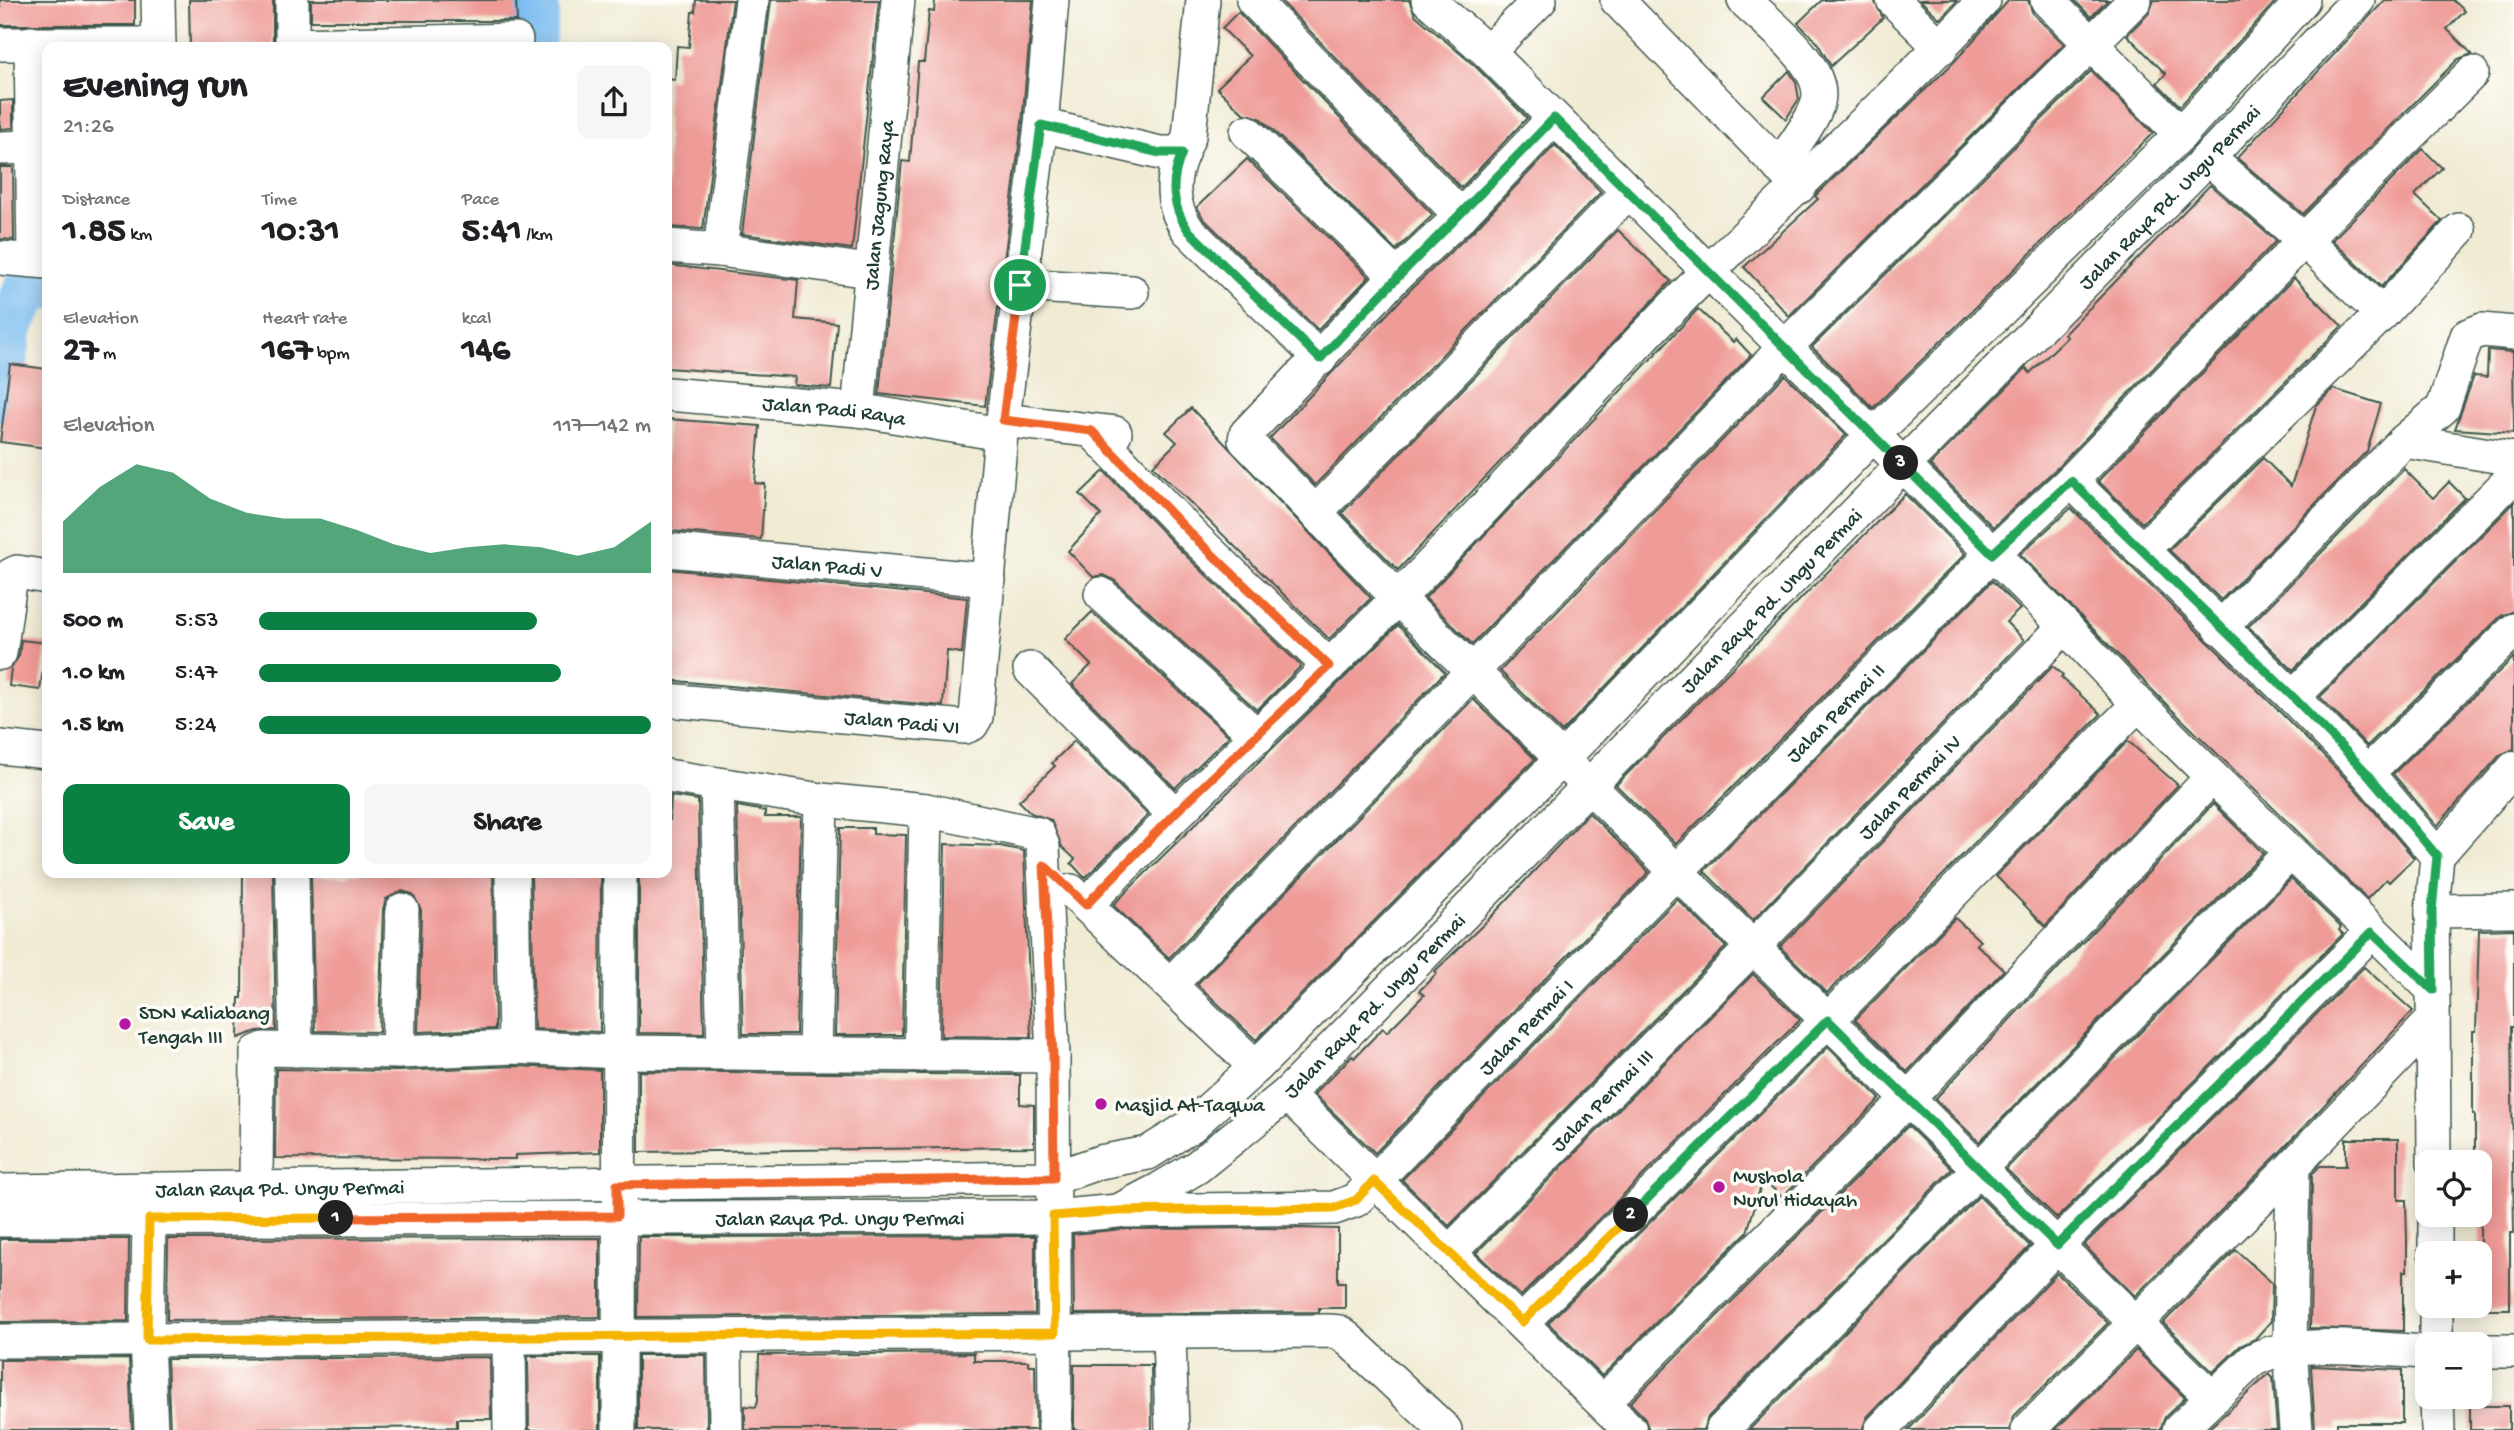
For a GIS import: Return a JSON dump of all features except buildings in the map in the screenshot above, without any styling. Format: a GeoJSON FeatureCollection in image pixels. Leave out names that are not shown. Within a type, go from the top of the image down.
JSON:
{"type":"FeatureCollection","features":[{"type":"Feature","properties":{"kind":"street"},"geometry":{"type":"LineString","coordinates":[[158,0],[159,42]]}},
{"type":"Feature","properties":{"kind":"street"},"geometry":{"type":"LineString","coordinates":[[292,0],[292,42]]}},
{"type":"Feature","properties":{"kind":"street"},"geometry":{"type":"LineString","coordinates":[[720,250],[752,0]]}},
{"type":"Feature","properties":{"kind":"street","name":"Jalan Jagung Raya"},"geometry":{"type":"LineString","coordinates":[[858,410],[869,271],[898,0]]}},
{"type":"Feature","properties":{"kind":"street","name":"Jalan Padi VI"},"geometry":{"type":"LineString","coordinates":[[672,700],[965,727],[972,724],[976,717],[1002,427],[1041,125],[1052,0]]}},
{"type":"Feature","properties":{"kind":"street"},"geometry":{"type":"LineString","coordinates":[[1203,0],[1191,123],[1174,185],[1177,213],[1188,230],[1320,359]]}},
{"type":"Feature","properties":{"kind":"street"},"geometry":{"type":"LineString","coordinates":[[1253,0],[1461,216]]}},
{"type":"Feature","properties":{"kind":"street"},"geometry":{"type":"LineString","coordinates":[[1428,0],[1488,52],[1786,346],[2065,625],[2137,705],[2372,932],[2433,1005]]}},
{"type":"Feature","properties":{"kind":"street"},"geometry":{"type":"LineString","coordinates":[[1488,52],[1541,0]]}},
{"type":"Feature","properties":{"kind":"street"},"geometry":{"type":"LineString","coordinates":[[1617,0],[1789,177]]}},
{"type":"Feature","properties":{"kind":"street"},"geometry":{"type":"LineString","coordinates":[[1744,0],[1811,66],[1817,82],[1818,102],[1789,177]]}},
{"type":"Feature","properties":{"kind":"street"},"geometry":{"type":"LineString","coordinates":[[1893,0],[1941,48]]}},
{"type":"Feature","properties":{"kind":"street"},"geometry":{"type":"LineString","coordinates":[[1086,905],[1174,814],[1258,737],[1398,598],[1709,271],[1789,177],[1941,48],[1984,0]]}},
{"type":"Feature","properties":{"kind":"street"},"geometry":{"type":"LineString","coordinates":[[2047,0],[2182,134]]}},
{"type":"Feature","properties":{"kind":"street"},"geometry":{"type":"LineString","coordinates":[[1170,985],[1786,346],[2135,0]]}},
{"type":"Feature","properties":{"kind":"street","name":"Jalan Raya Pd. Ungu Permai"},"geometry":{"type":"LineString","coordinates":[[0,1220],[149,1219],[617,1201],[1054,1178],[1100,1162],[1148,1153],[1191,1126],[1256,1067],[1563,758],[1874,434],[2182,134],[2303,0]]}},
{"type":"Feature","properties":{"kind":"street","name":"Jalan Raya Pd. Ungu Permai"},"geometry":{"type":"LineString","coordinates":[[0,1191],[256,1186],[1053,1216],[1118,1211],[1197,1167],[1287,1094],[2208,158],[2358,0]]}},
{"type":"Feature","properties":{"kind":"street"},"geometry":{"type":"LineString","coordinates":[[474,42],[516,40]]}},
{"type":"Feature","properties":{"kind":"street"},"geometry":{"type":"LineString","coordinates":[[0,258],[41,261],[34,147],[15,43],[42,43]]}},
{"type":"Feature","properties":{"kind":"street","name":"Jalan Permai II"},"geometry":{"type":"LineString","coordinates":[[1677,871],[1992,554],[2071,481],[2304,240],[2472,74]]}},
{"type":"Feature","properties":{"kind":"street"},"geometry":{"type":"LineString","coordinates":[[1554,118],[1461,216],[1396,276],[1245,437],[1398,598],[2211,1397]]}},
{"type":"Feature","properties":{"kind":"street"},"geometry":{"type":"LineString","coordinates":[[1041,125],[1160,153],[1182,153]]}},
{"type":"Feature","properties":{"kind":"street"},"geometry":{"type":"LineString","coordinates":[[1247,132],[1396,276]]}},
{"type":"Feature","properties":{"kind":"street"},"geometry":{"type":"LineString","coordinates":[[0,148],[34,147]]}},
{"type":"Feature","properties":{"kind":"street"},"geometry":{"type":"LineString","coordinates":[[2208,158],[2304,240],[2382,313]]}},
{"type":"Feature","properties":{"kind":"street"},"geometry":{"type":"LineString","coordinates":[[1315,513],[1629,191]]}},
{"type":"Feature","properties":{"kind":"street"},"geometry":{"type":"LineString","coordinates":[[2141,551],[2382,313],[2459,230]]}},
{"type":"Feature","properties":{"kind":"street"},"geometry":{"type":"LineString","coordinates":[[672,246],[720,250],[869,271]]}},
{"type":"Feature","properties":{"kind":"street"},"geometry":{"type":"LineString","coordinates":[[1020,285],[1132,292]]}},
{"type":"Feature","properties":{"kind":"street"},"geometry":{"type":"LineString","coordinates":[[2220,628],[2404,441],[2443,408],[2460,366],[2467,336],[2482,331],[2514,333]]}},
{"type":"Feature","properties":{"kind":"street","name":"Jalan Padi Raya"},"geometry":{"type":"LineString","coordinates":[[672,394],[858,410],[1002,427],[1108,432],[1191,534],[1329,666]]}},
{"type":"Feature","properties":{"kind":"street"},"geometry":{"type":"LineString","coordinates":[[2404,441],[2514,459]]}},
{"type":"Feature","properties":{"kind":"street"},"geometry":{"type":"LineString","coordinates":[[2293,697],[2514,476]]}},
{"type":"Feature","properties":{"kind":"street"},"geometry":{"type":"LineString","coordinates":[[2071,481],[2293,697],[2367,773],[2437,856]]}},
{"type":"Feature","properties":{"kind":"street","name":"Jalan Padi V"},"geometry":{"type":"LineString","coordinates":[[672,550],[989,580]]}},
{"type":"Feature","properties":{"kind":"street"},"geometry":{"type":"LineString","coordinates":[[0,653],[11,575],[18,572],[42,576]]}},
{"type":"Feature","properties":{"kind":"street"},"geometry":{"type":"LineString","coordinates":[[1101,594],[1258,737]]}},
{"type":"Feature","properties":{"kind":"street","name":"Jalan Permai IV"},"geometry":{"type":"LineString","coordinates":[[1754,947],[2065,625]]}},
{"type":"Feature","properties":{"kind":"street"},"geometry":{"type":"LineString","coordinates":[[2367,773],[2514,630]]}},
{"type":"Feature","properties":{"kind":"street"},"geometry":{"type":"LineString","coordinates":[[1030,669],[1174,814]]}},
{"type":"Feature","properties":{"kind":"street"},"geometry":{"type":"LineString","coordinates":[[1522,1322],[1828,1020],[2137,705]]}},
{"type":"Feature","properties":{"kind":"street"},"geometry":{"type":"LineString","coordinates":[[0,747],[42,751]]}},
{"type":"Feature","properties":{"kind":"street"},"geometry":{"type":"LineString","coordinates":[[2434,1150],[2432,911],[2437,856],[2514,768]]}},
{"type":"Feature","properties":{"kind":"street"},"geometry":{"type":"LineString","coordinates":[[672,777],[821,800],[926,810],[1038,834],[1043,846],[1053,1056],[1055,1430]]}},
{"type":"Feature","properties":{"kind":"street"},"geometry":{"type":"LineString","coordinates":[[1287,1094],[1522,1322],[1612,1419],[1908,1099],[2211,778]]}},
{"type":"Feature","properties":{"kind":"street"},"geometry":{"type":"LineString","coordinates":[[717,784],[724,1052]]}},
{"type":"Feature","properties":{"kind":"street"},"geometry":{"type":"LineString","coordinates":[[815,1054],[821,800]]}},
{"type":"Feature","properties":{"kind":"street"},"geometry":{"type":"LineString","coordinates":[[921,1055],[926,810]]}},
{"type":"Feature","properties":{"kind":"street"},"geometry":{"type":"LineString","coordinates":[[1722,1430],[1981,1170],[2289,854]]}},
{"type":"Feature","properties":{"kind":"street"},"geometry":{"type":"LineString","coordinates":[[1044,865],[1256,1067]]}},
{"type":"Feature","properties":{"kind":"street","name":"Jalan Permai I"},"geometry":{"type":"LineString","coordinates":[[1118,1211],[1334,1208],[1356,1200],[1677,871]]}},
{"type":"Feature","properties":{"kind":"street"},"geometry":{"type":"LineString","coordinates":[[292,878],[296,1050]]}},
{"type":"Feature","properties":{"kind":"street"},"geometry":{"type":"LineString","coordinates":[[512,878],[515,1047]]}},
{"type":"Feature","properties":{"kind":"street"},"geometry":{"type":"LineString","coordinates":[[619,1430],[617,1201],[620,878]]}},
{"type":"Feature","properties":{"kind":"street"},"geometry":{"type":"LineString","coordinates":[[398,1052],[402,910]]}},
{"type":"Feature","properties":{"kind":"street"},"geometry":{"type":"LineString","coordinates":[[2432,911],[2514,910]]}},
{"type":"Feature","properties":{"kind":"street"},"geometry":{"type":"LineString","coordinates":[[1881,1430],[2057,1245],[2372,932]]}},
{"type":"Feature","properties":{"kind":"street","name":"Jalan Permai III"},"geometry":{"type":"LineString","coordinates":[[1450,1252],[1754,947]]}},
{"type":"Feature","properties":{"kind":"street"},"geometry":{"type":"LineString","coordinates":[[2028,1430],[2293,1166],[2433,1005]]}},
{"type":"Feature","properties":{"kind":"street"},"geometry":{"type":"LineString","coordinates":[[256,1186],[257,1052],[264,1049],[398,1052],[515,1047],[618,1052],[1053,1056]]}},
{"type":"Feature","properties":{"kind":"street"},"geometry":{"type":"LineString","coordinates":[[2293,1166],[2290,1347],[2296,1430]]}},
{"type":"Feature","properties":{"kind":"street"},"geometry":{"type":"LineString","coordinates":[[149,1219],[147,1340],[151,1430]]}},
{"type":"Feature","properties":{"kind":"street"},"geometry":{"type":"LineString","coordinates":[[0,1341],[1339,1332],[1445,1430]]}},
{"type":"Feature","properties":{"kind":"street"},"geometry":{"type":"LineString","coordinates":[[1169,1334],[1172,1430]]}},
{"type":"Feature","properties":{"kind":"street"},"geometry":{"type":"LineString","coordinates":[[725,1335],[726,1430]]}},
{"type":"Feature","properties":{"kind":"street"},"geometry":{"type":"LineString","coordinates":[[509,1337],[510,1430]]}},
{"type":"Feature","properties":{"kind":"street"},"geometry":{"type":"LineString","coordinates":[[2179,1430],[2253,1360],[2290,1347],[2415,1352]]}},
{"type":"Feature","properties":{"kind":"street"},"geometry":{"type":"LineString","coordinates":[[2492,1351],[2514,1351]]}},
{"type":"Feature","properties":{"kind":"street"},"geometry":{"type":"LineString","coordinates":[[2437,1409],[2438,1430]]}},
{"type":"Feature","properties":{"kind":"waterway"},"geometry":{"type":"LineString","coordinates":[[531,42],[535,12],[532,0]]}},
{"type":"Feature","properties":{"kind":"waterway"},"geometry":{"type":"LineString","coordinates":[[0,398],[7,330],[30,285],[42,285]]}},
{"type":"Feature","properties":{"kind":"place","name":"SDN Kaliabang Tengah III"},"geometry":{"type":"Point","coordinates":[125,1024]}},
{"type":"Feature","properties":{"kind":"place","name":"Masjid At-Taqwa"},"geometry":{"type":"Point","coordinates":[1101,1104]}},
{"type":"Feature","properties":{"kind":"place","name":"Mushola Nurul Hidayah"},"geometry":{"type":"Point","coordinates":[1719,1187]}},
{"type":"Feature","properties":{"kind":"route"},"geometry":{"type":"LineString","coordinates":[[1554,118],[1992,554],[2071,481],[2293,697],[2367,773],[2437,856],[2432,911],[2433,990],[2372,932],[2057,1245],[1828,1020],[1522,1322],[1374,1181],[1356,1200],[1334,1208],[1118,1211],[1053,1216],[1055,1333],[147,1340],[149,1219],[617,1216],[617,1185],[1054,1178],[1053,1056],[1044,865],[1086,905],[1174,814],[1258,737],[1329,666],[1191,534],[1092,431],[1003,420],[1020,285],[1041,125],[1160,153],[1182,153],[1177,166],[1174,200],[1177,213],[1188,230],[1320,359],[1396,276],[1461,216],[1554,118]]}}]}
